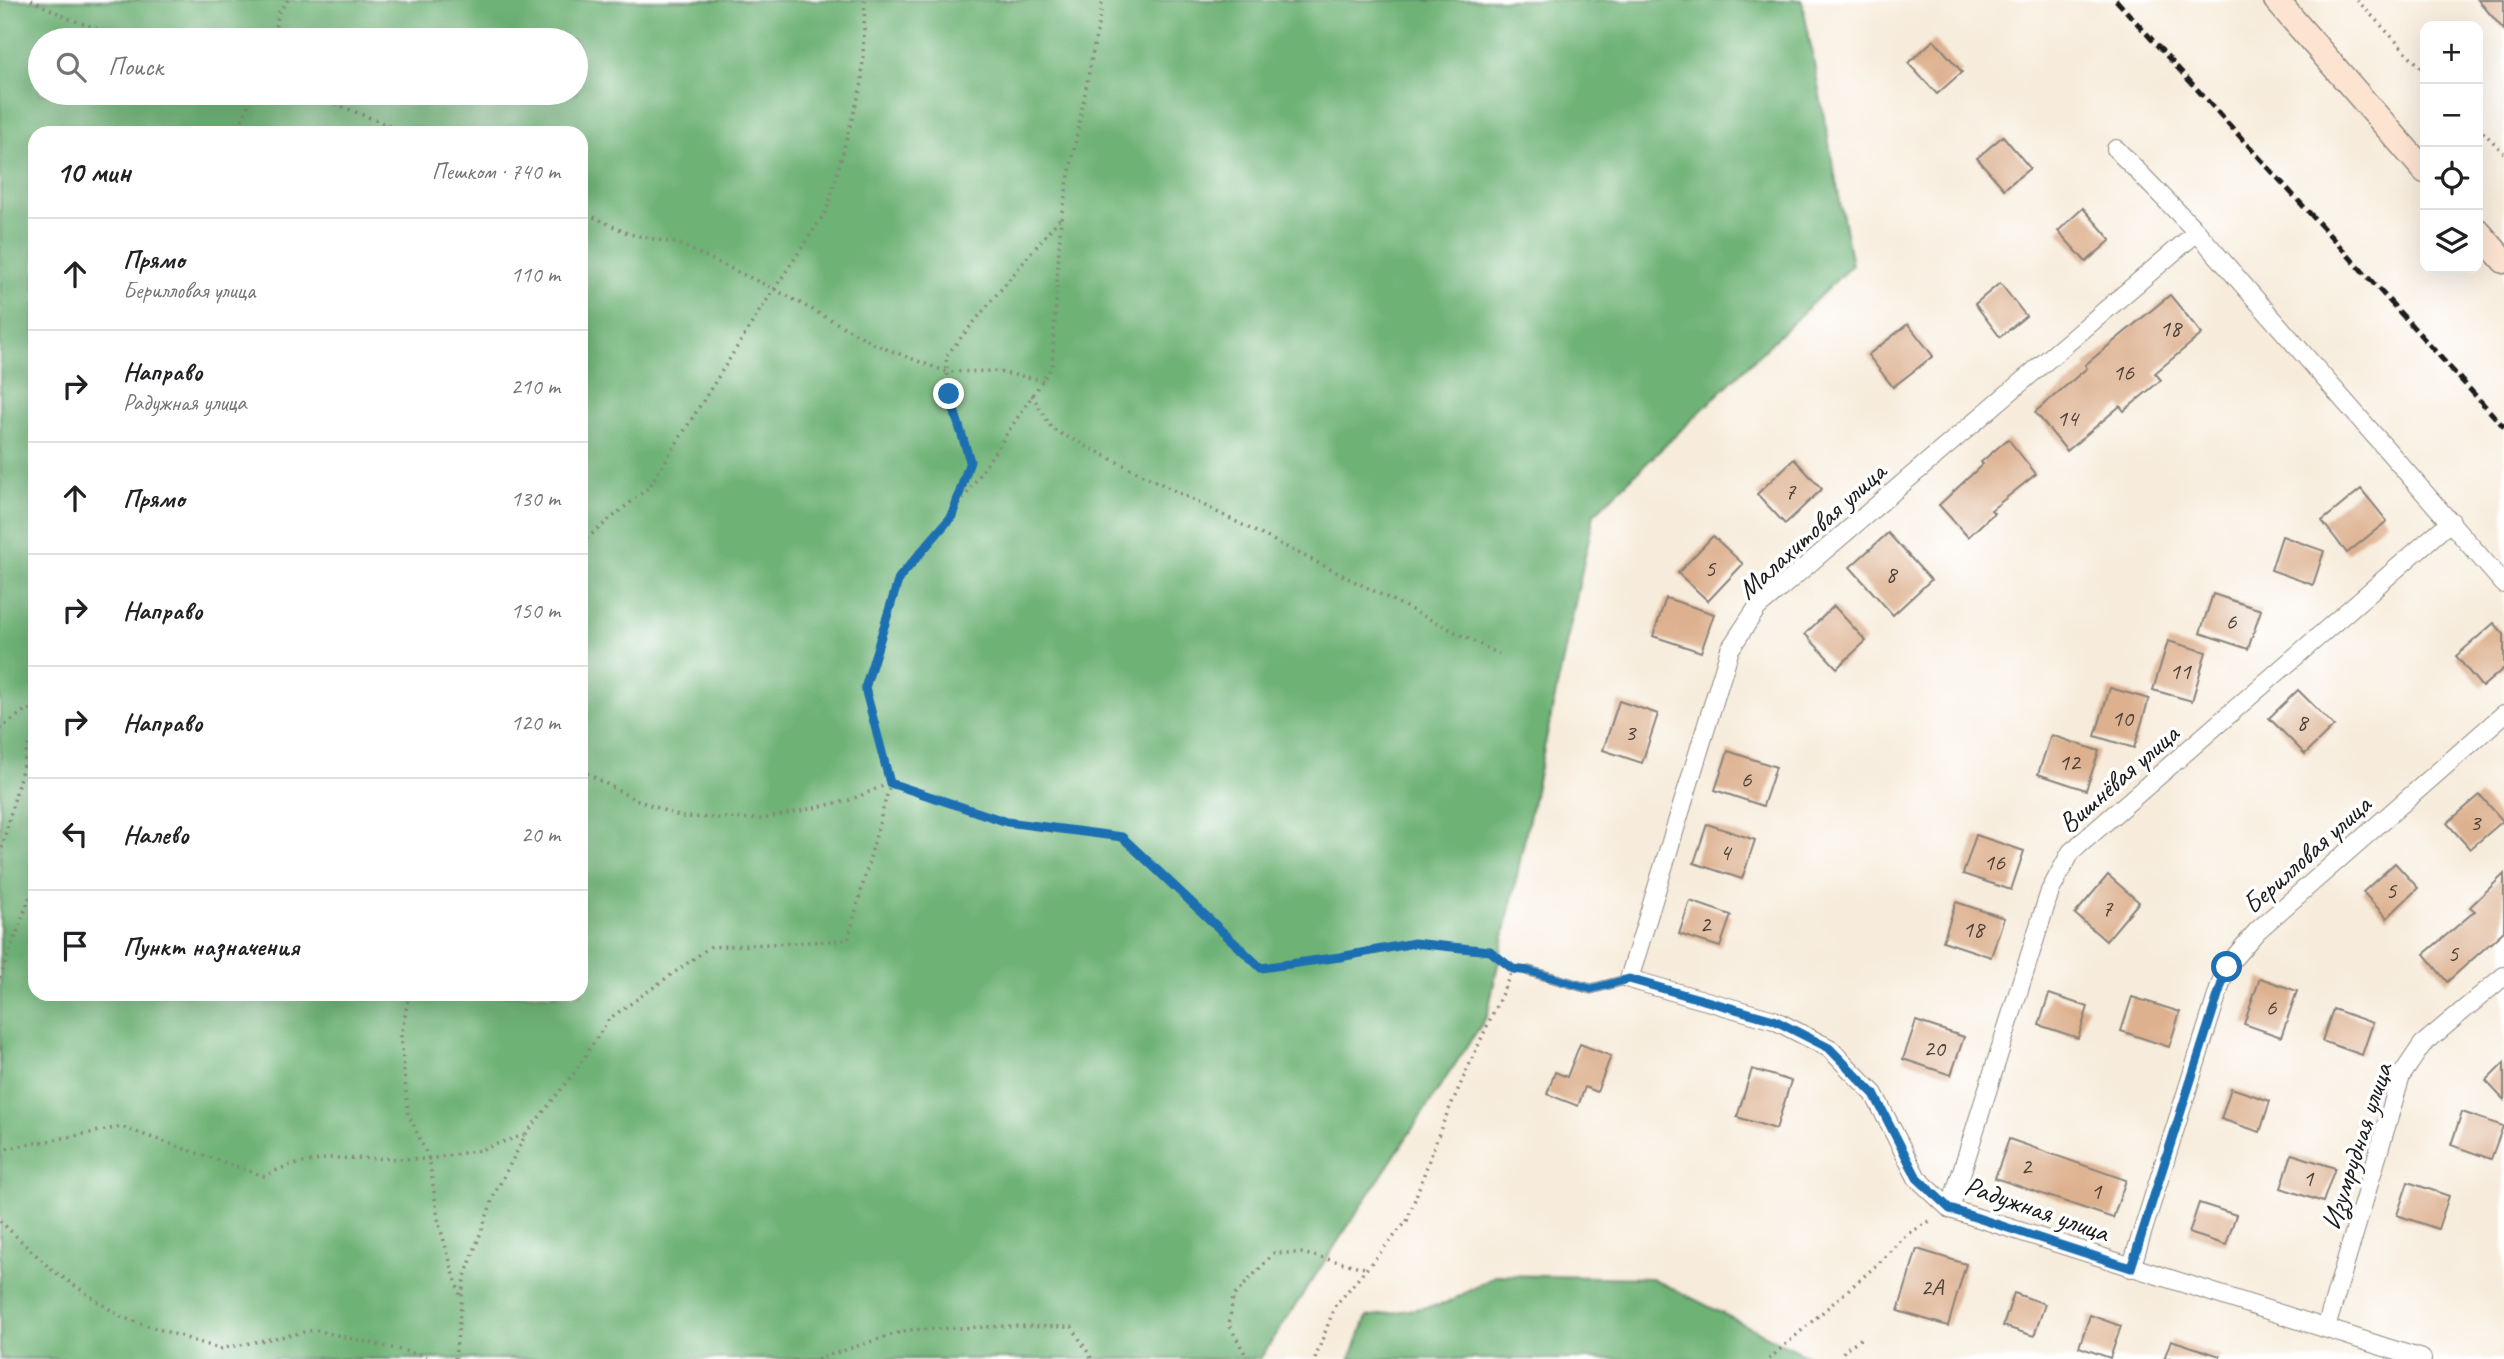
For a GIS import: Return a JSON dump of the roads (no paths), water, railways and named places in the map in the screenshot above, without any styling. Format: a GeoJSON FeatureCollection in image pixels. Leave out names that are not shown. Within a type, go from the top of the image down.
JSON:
{"type":"FeatureCollection","features":[{"type":"Feature","properties":{"kind":"street"},"geometry":{"type":"LineString","coordinates":[[2276,0],[2420,165]]}},
{"type":"Feature","properties":{"kind":"street"},"geometry":{"type":"LineString","coordinates":[[2116,149],[2197,232],[2504,583]]}},
{"type":"Feature","properties":{"kind":"street","name":"Малахитовая улица"},"geometry":{"type":"LineString","coordinates":[[1629,979],[1730,649],[1757,608],[2197,232]]}},
{"type":"Feature","properties":{"kind":"street"},"geometry":{"type":"LineString","coordinates":[[2483,237],[2504,261]]}},
{"type":"Feature","properties":{"kind":"street","name":"Вишнёвая улица"},"geometry":{"type":"LineString","coordinates":[[1950,1209],[2050,891],[2071,852],[2451,522]]}},
{"type":"Feature","properties":{"kind":"street","name":"Берилловая улица"},"geometry":{"type":"LineString","coordinates":[[2131,1268],[2227,967],[2257,931],[2504,713]]}},
{"type":"Feature","properties":{"kind":"street","name":"Изумрудная улица"},"geometry":{"type":"LineString","coordinates":[[2326,1328],[2401,1076],[2422,1045],[2504,976]]}},
{"type":"Feature","properties":{"kind":"street","name":"Радужная улица"},"geometry":{"type":"LineString","coordinates":[[1629,979],[1774,1020],[1829,1048],[1874,1094],[1917,1178],[1950,1209],[2422,1359]]}},
{"type":"Feature","properties":{"kind":"lane"},"geometry":{"type":"LineString","coordinates":[[1529,971],[1591,989],[1629,979]]}},
{"type":"Feature","properties":{"kind":"railway"},"geometry":{"type":"LineString","coordinates":[[2116,0],[2504,427]]}}]}
